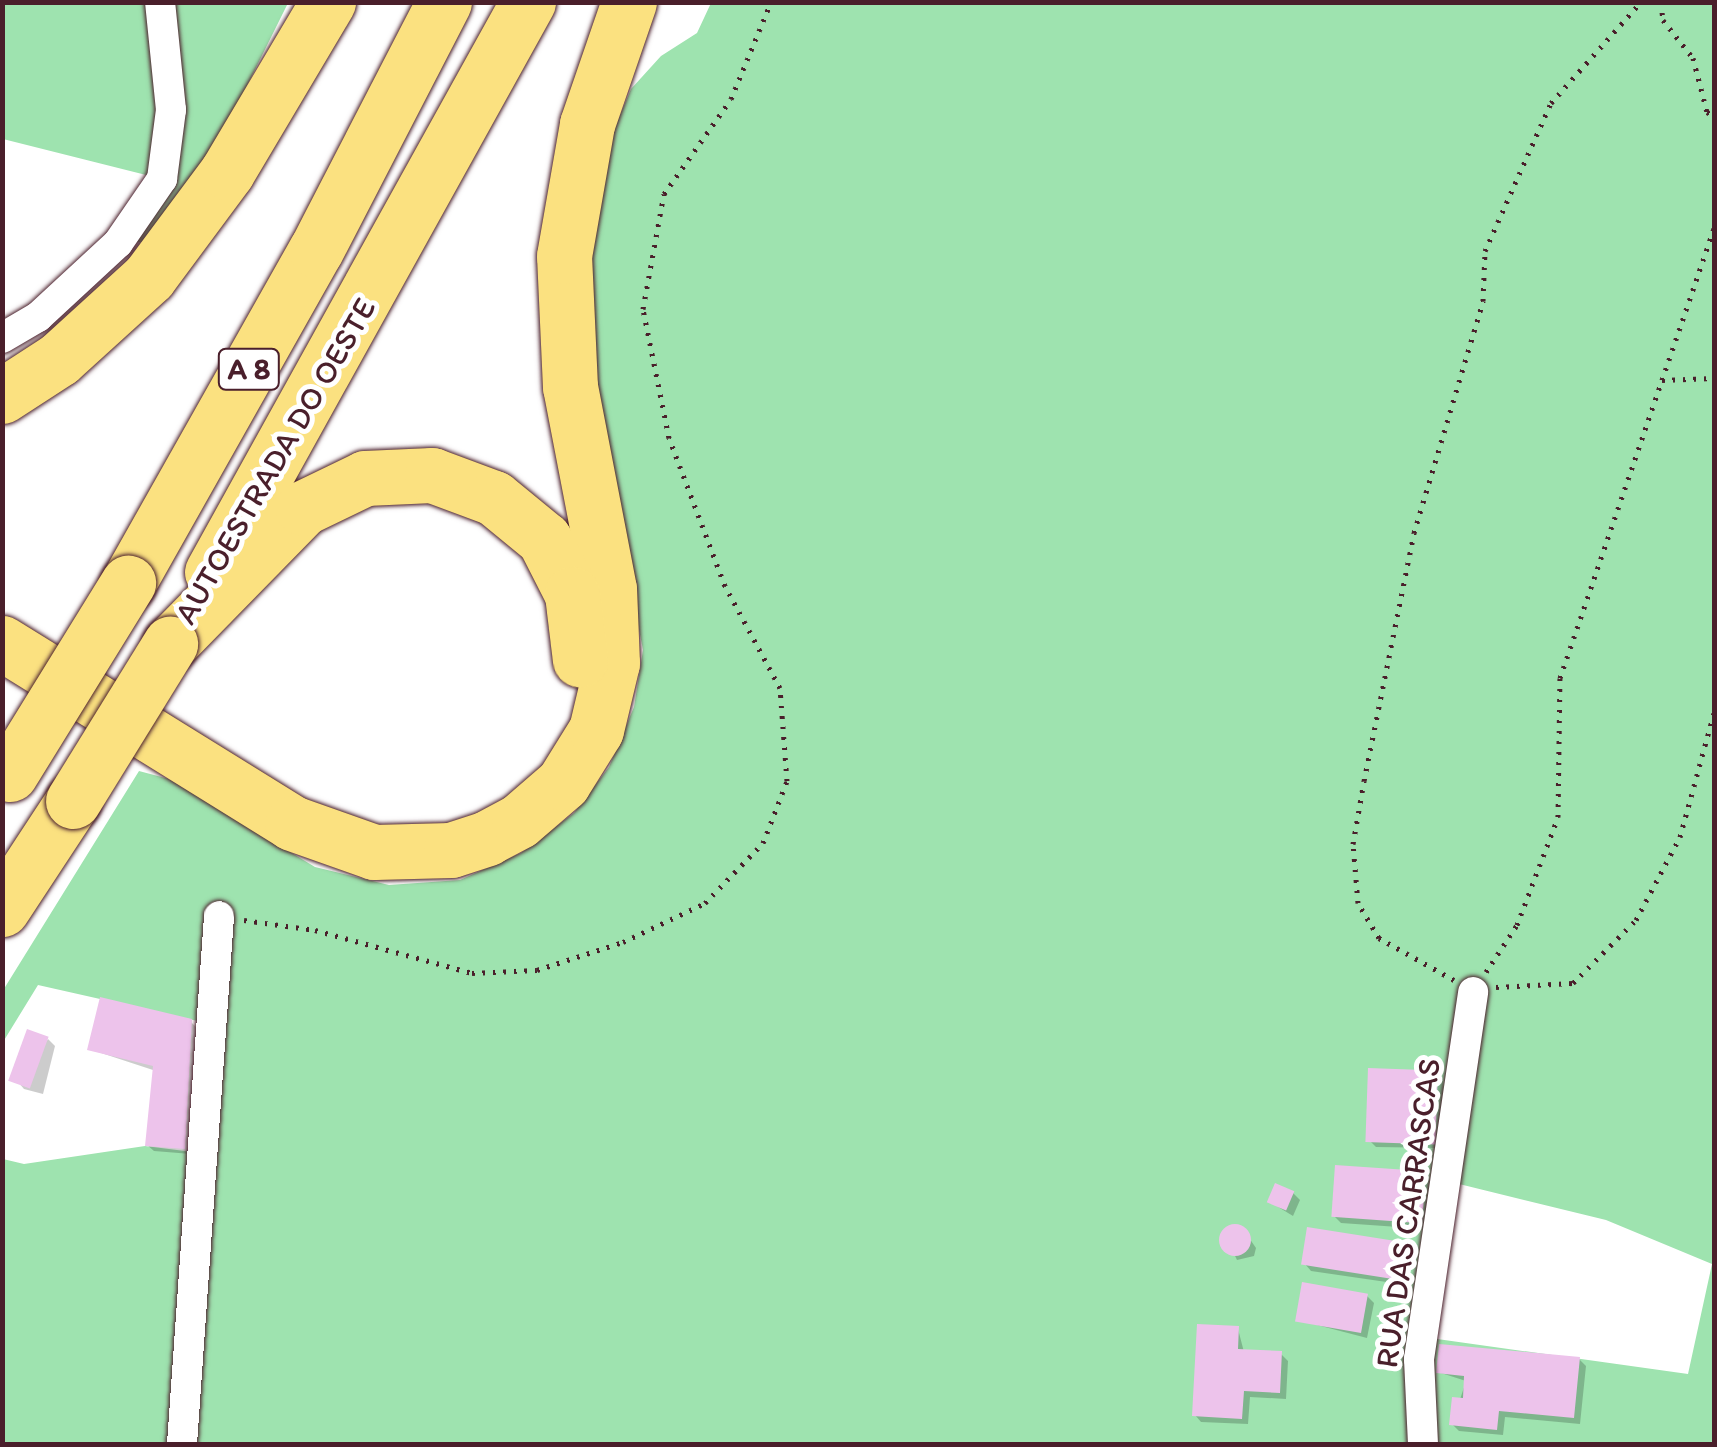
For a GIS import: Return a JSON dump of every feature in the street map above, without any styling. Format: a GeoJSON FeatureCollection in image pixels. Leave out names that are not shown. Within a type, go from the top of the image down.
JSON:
{"type":"FeatureCollection","features":[{"type":"Feature","properties":{"kind":"highway"},"geometry":{"type":"LineString","coordinates":[[2,396],[59,360],[149,277],[227,172],[328,2]]}},
{"type":"Feature","properties":{"kind":"highway","name":"AUTOESTRADA DO OESTE"},"geometry":{"type":"LineString","coordinates":[[6,779],[128,583],[316,250],[444,2]]}},
{"type":"Feature","properties":{"kind":"highway","name":"AUTOESTRADA DO OESTE"},"geometry":{"type":"LineString","coordinates":[[2,909],[170,644],[385,270],[528,2]]}},
{"type":"Feature","properties":{"kind":"highway"},"geometry":{"type":"LineString","coordinates":[[2,643],[292,823],[374,852],[451,850],[487,838],[553,793],[596,730],[612,663],[608,589],[570,388],[564,256],[576,167],[629,2]]}},
{"type":"Feature","properties":{"kind":"highway"},"geometry":{"type":"LineString","coordinates":[[2,613],[301,797],[400,824],[463,815],[517,786],[558,736],[580,659],[572,594],[544,539],[465,484],[399,473],[336,488],[302,508],[170,644]]}},
{"type":"Feature","properties":{"kind":"street"},"geometry":{"type":"LineString","coordinates":[[2,338],[38,317],[118,243],[162,179],[171,110],[160,2]]}},
{"type":"Feature","properties":{"kind":"street"},"geometry":{"type":"LineString","coordinates":[[182,1444],[220,916]]}},
{"type":"Feature","properties":{"kind":"street","name":"RUA DAS CARRASCAS"},"geometry":{"type":"LineString","coordinates":[[1422,1444],[1419,1359],[1473,992]]}},
{"type":"Feature","properties":{"kind":"path"},"geometry":{"type":"LineString","coordinates":[[1641,2],[1551,103],[1486,252],[1483,301],[1414,533],[1353,844],[1358,903],[1379,938],[1473,992],[1517,982],[1573,983],[1636,920],[1680,837],[1714,713]]}},
{"type":"Feature","properties":{"kind":"path"},"geometry":{"type":"LineString","coordinates":[[1661,2],[1663,20],[1693,58],[1714,116]]}},
{"type":"Feature","properties":{"kind":"path"},"geometry":{"type":"LineString","coordinates":[[1473,992],[1517,925],[1558,818],[1560,678],[1714,228]]}},
{"type":"Feature","properties":{"kind":"path"},"geometry":{"type":"LineString","coordinates":[[1662,380],[1714,378]]}},
{"type":"Feature","properties":{"kind":"green space"},"geometry":{"type":"Polygon","coordinates":[[[2,3],[288,3],[211,158],[144,242],[118,243],[162,179],[3,139],[2,3]]]}},
{"type":"Feature","properties":{"kind":"green space"},"geometry":{"type":"Polygon","coordinates":[[[711,3],[1714,3],[1714,1444],[3,1444],[3,1159],[24,1164],[145,1146],[201,1153],[202,1022],[38,985],[3,1042],[2,992],[139,771],[169,779],[315,867],[389,885],[460,880],[521,853],[574,813],[609,767],[634,707],[643,650],[593,389],[587,248],[602,158],[631,89],[661,56],[697,33],[711,3]],[[1447,1181],[1423,1337],[1688,1374],[1712,1264],[1606,1220],[1447,1181]]]}},
{"type":"Feature","properties":{"kind":"building"},"geometry":{"type":"Polygon","coordinates":[[[100,997],[192,1019],[185,1149],[145,1146],[153,1066],[87,1050],[100,997]]]}},
{"type":"Feature","properties":{"kind":"building"},"geometry":{"type":"Polygon","coordinates":[[[27,1029],[49,1037],[30,1089],[8,1081],[27,1029]]]}},
{"type":"Feature","properties":{"kind":"building"},"geometry":{"type":"Polygon","coordinates":[[[1368,1068],[1438,1070],[1435,1144],[1365,1142],[1368,1068]]]}},
{"type":"Feature","properties":{"kind":"building"},"geometry":{"type":"Polygon","coordinates":[[[1335,1165],[1426,1171],[1422,1223],[1331,1217],[1335,1165]]]}},
{"type":"Feature","properties":{"kind":"building"},"geometry":{"type":"Polygon","coordinates":[[[1275,1183],[1294,1191],[1286,1211],[1267,1202],[1275,1183]]]}},
{"type":"Feature","properties":{"kind":"building"},"geometry":{"type":"Polygon","coordinates":[[[1235,1224],[1246,1229],[1251,1240],[1246,1251],[1235,1256],[1224,1251],[1219,1240],[1224,1229],[1235,1224]]]}},
{"type":"Feature","properties":{"kind":"building"},"geometry":{"type":"Polygon","coordinates":[[[1307,1227],[1407,1243],[1401,1280],[1301,1265],[1307,1227]]]}},
{"type":"Feature","properties":{"kind":"building"},"geometry":{"type":"Polygon","coordinates":[[[1302,1282],[1368,1294],[1361,1333],[1295,1321],[1302,1282]]]}},
{"type":"Feature","properties":{"kind":"building"},"geometry":{"type":"Polygon","coordinates":[[[1197,1324],[1239,1326],[1238,1349],[1282,1351],[1280,1393],[1244,1391],[1242,1419],[1192,1416],[1197,1324]]]}},
{"type":"Feature","properties":{"kind":"building"},"geometry":{"type":"Polygon","coordinates":[[[1439,1344],[1580,1357],[1574,1418],[1499,1411],[1497,1430],[1449,1425],[1452,1397],[1463,1398],[1464,1376],[1436,1373],[1439,1344]]]}}]}
